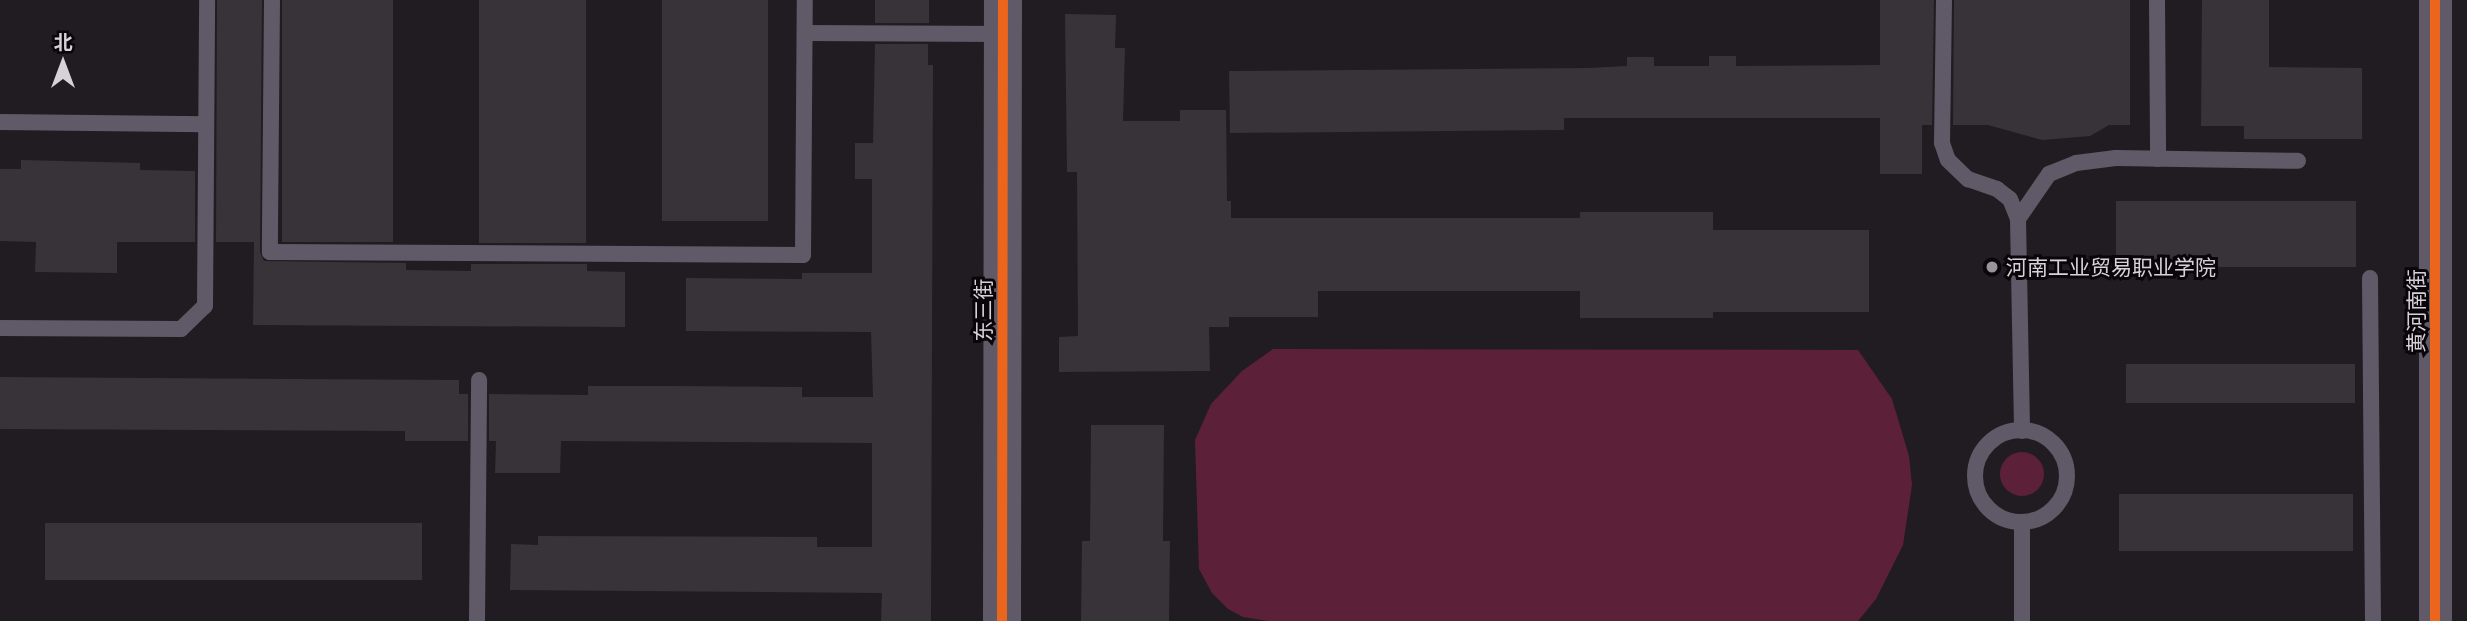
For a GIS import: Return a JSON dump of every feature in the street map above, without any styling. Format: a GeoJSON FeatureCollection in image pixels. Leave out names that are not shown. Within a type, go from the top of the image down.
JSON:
{"type":"FeatureCollection","features":[{"type":"Feature","properties":{"kind":"street","name":"黄河南街"},"geometry":{"type":"LineString","coordinates":[[2435,0],[2435,621]]}},
{"type":"Feature","properties":{"kind":"street","name":"东三街"},"geometry":{"type":"LineString","coordinates":[[1002,621],[1003,17]]}},
{"type":"Feature","properties":{"kind":"lane"},"geometry":{"type":"LineString","coordinates":[[0,328],[181,329],[205,306],[207,0]]}},
{"type":"Feature","properties":{"kind":"lane"},"geometry":{"type":"LineString","coordinates":[[272,0],[270,252],[803,255],[805,0]]}},
{"type":"Feature","properties":{"kind":"lane"},"geometry":{"type":"LineString","coordinates":[[1944,0],[1942,143],[1948,160],[1968,179],[1997,190],[2010,199],[2018,219],[2021,431]]}},
{"type":"Feature","properties":{"kind":"lane"},"geometry":{"type":"LineString","coordinates":[[2157,0],[2158,159]]}},
{"type":"Feature","properties":{"kind":"lane"},"geometry":{"type":"LineString","coordinates":[[805,33],[1003,17]]}},
{"type":"Feature","properties":{"kind":"lane"},"geometry":{"type":"LineString","coordinates":[[0,122],[206,124]]}},
{"type":"Feature","properties":{"kind":"lane"},"geometry":{"type":"LineString","coordinates":[[2018,219],[2049,174],[2076,163],[2116,158],[2298,161]]}},
{"type":"Feature","properties":{"kind":"lane"},"geometry":{"type":"LineString","coordinates":[[2370,278],[2373,621]]}},
{"type":"Feature","properties":{"kind":"lane"},"geometry":{"type":"LineString","coordinates":[[477,621],[479,380]]}},
{"type":"Feature","properties":{"kind":"lane"},"geometry":{"type":"LineString","coordinates":[[2021,431],[2045,436],[2057,446],[2065,460],[2068,476],[2066,492],[2058,505],[2045,516],[2022,522],[1997,516],[1985,505],[1977,491],[1975,475],[1978,459],[1986,445],[1999,435],[2021,431]]}},
{"type":"Feature","properties":{"kind":"lane"},"geometry":{"type":"LineString","coordinates":[[2022,522],[2022,621]]}},
{"type":"Feature","properties":{"kind":"shaded area"},"geometry":{"type":"Polygon","coordinates":[[[1273,349],[1858,350],[1892,399],[1909,456],[1912,485],[1903,545],[1876,599],[1858,621],[1268,621],[1243,617],[1228,609],[1212,593],[1199,569],[1195,440],[1211,404],[1242,371],[1273,349]]]}},
{"type":"Feature","properties":{"kind":"shaded area"},"geometry":{"type":"Polygon","coordinates":[[[2022,452],[2038,458],[2044,474],[2038,490],[2022,496],[2006,490],[2000,474],[2006,458],[2022,452]]]}},
{"type":"Feature","properties":{"kind":"building"},"geometry":{"type":"Polygon","coordinates":[[[217,0],[262,0],[260,252],[264,261],[406,263],[406,270],[471,271],[471,264],[587,264],[587,271],[625,272],[625,327],[253,325],[254,242],[216,242],[217,0]]]}},
{"type":"Feature","properties":{"kind":"building"},"geometry":{"type":"Polygon","coordinates":[[[282,0],[393,0],[393,242],[282,242],[282,0]]]}},
{"type":"Feature","properties":{"kind":"building"},"geometry":{"type":"Polygon","coordinates":[[[479,0],[586,0],[586,243],[479,243],[479,0]]]}},
{"type":"Feature","properties":{"kind":"building"},"geometry":{"type":"Polygon","coordinates":[[[662,0],[768,0],[768,221],[662,221],[662,0]]]}},
{"type":"Feature","properties":{"kind":"building"},"geometry":{"type":"Polygon","coordinates":[[[875,0],[929,0],[929,23],[875,23],[875,0]]]}},
{"type":"Feature","properties":{"kind":"building"},"geometry":{"type":"Polygon","coordinates":[[[1880,0],[1934,0],[1932,125],[1922,125],[1922,174],[1880,174],[1880,118],[1564,118],[1564,130],[1230,133],[1229,71],[1589,68],[1627,66],[1627,57],[1654,57],[1654,66],[1709,66],[1709,56],[1736,56],[1736,66],[1880,65],[1880,0]]]}},
{"type":"Feature","properties":{"kind":"building"},"geometry":{"type":"Polygon","coordinates":[[[1954,0],[2130,0],[2130,125],[2109,125],[2090,136],[2042,140],[1988,125],[1953,125],[1954,0]]]}},
{"type":"Feature","properties":{"kind":"building"},"geometry":{"type":"Polygon","coordinates":[[[2202,0],[2269,0],[2269,67],[2362,68],[2362,139],[2244,139],[2244,126],[2201,126],[2202,0]]]}},
{"type":"Feature","properties":{"kind":"building"},"geometry":{"type":"Polygon","coordinates":[[[1065,14],[1116,15],[1115,48],[1125,48],[1123,121],[1180,121],[1180,110],[1226,110],[1227,201],[1231,201],[1231,218],[1580,218],[1580,212],[1713,212],[1713,230],[1869,230],[1869,312],[1713,312],[1713,318],[1580,318],[1580,291],[1318,291],[1318,317],[1229,317],[1229,327],[1209,327],[1210,371],[1059,372],[1059,337],[1078,336],[1077,172],[1067,172],[1065,14]]]}},
{"type":"Feature","properties":{"kind":"building"},"geometry":{"type":"Polygon","coordinates":[[[875,44],[928,44],[928,65],[933,65],[931,621],[881,621],[882,593],[510,590],[511,544],[538,545],[538,536],[817,537],[817,547],[872,547],[872,443],[561,441],[560,473],[495,473],[496,441],[489,441],[489,394],[588,395],[588,386],[675,386],[802,387],[802,397],[873,397],[871,332],[686,331],[686,278],[802,279],[802,273],[872,273],[872,179],[855,179],[855,143],[873,143],[875,44]]]}},
{"type":"Feature","properties":{"kind":"building"},"geometry":{"type":"Polygon","coordinates":[[[21,160],[140,163],[140,170],[195,171],[195,242],[117,242],[117,273],[35,272],[36,242],[0,241],[0,169],[21,169],[21,160]]]}},
{"type":"Feature","properties":{"kind":"building"},"geometry":{"type":"Polygon","coordinates":[[[2116,201],[2356,201],[2356,267],[2116,267],[2116,201]]]}},
{"type":"Feature","properties":{"kind":"building"},"geometry":{"type":"Polygon","coordinates":[[[2126,364],[2355,364],[2355,403],[2126,403],[2126,364]]]}},
{"type":"Feature","properties":{"kind":"building"},"geometry":{"type":"Polygon","coordinates":[[[0,377],[459,380],[459,394],[468,394],[468,441],[405,441],[405,431],[0,429],[0,377]]]}},
{"type":"Feature","properties":{"kind":"building"},"geometry":{"type":"Polygon","coordinates":[[[1091,425],[1164,425],[1163,541],[1170,541],[1169,621],[1081,621],[1082,541],[1090,541],[1091,425]]]}},
{"type":"Feature","properties":{"kind":"building"},"geometry":{"type":"Polygon","coordinates":[[[2119,494],[2353,494],[2353,551],[2119,551],[2119,494]]]}},
{"type":"Feature","properties":{"kind":"building"},"geometry":{"type":"Polygon","coordinates":[[[45,523],[422,523],[422,580],[45,580],[45,523]]]}},
{"type":"Feature","properties":{"kind":"cycle path"},"geometry":{"type":"LineString","coordinates":[[1002,621],[1003,0]]}},
{"type":"Feature","properties":{"kind":"cycle path"},"geometry":{"type":"LineString","coordinates":[[2435,0],[2435,621]]}},
{"type":"Feature","properties":{"kind":"place","name":"河南工业贸易职业学院"},"geometry":{"type":"Point","coordinates":[1992,267]}}]}
